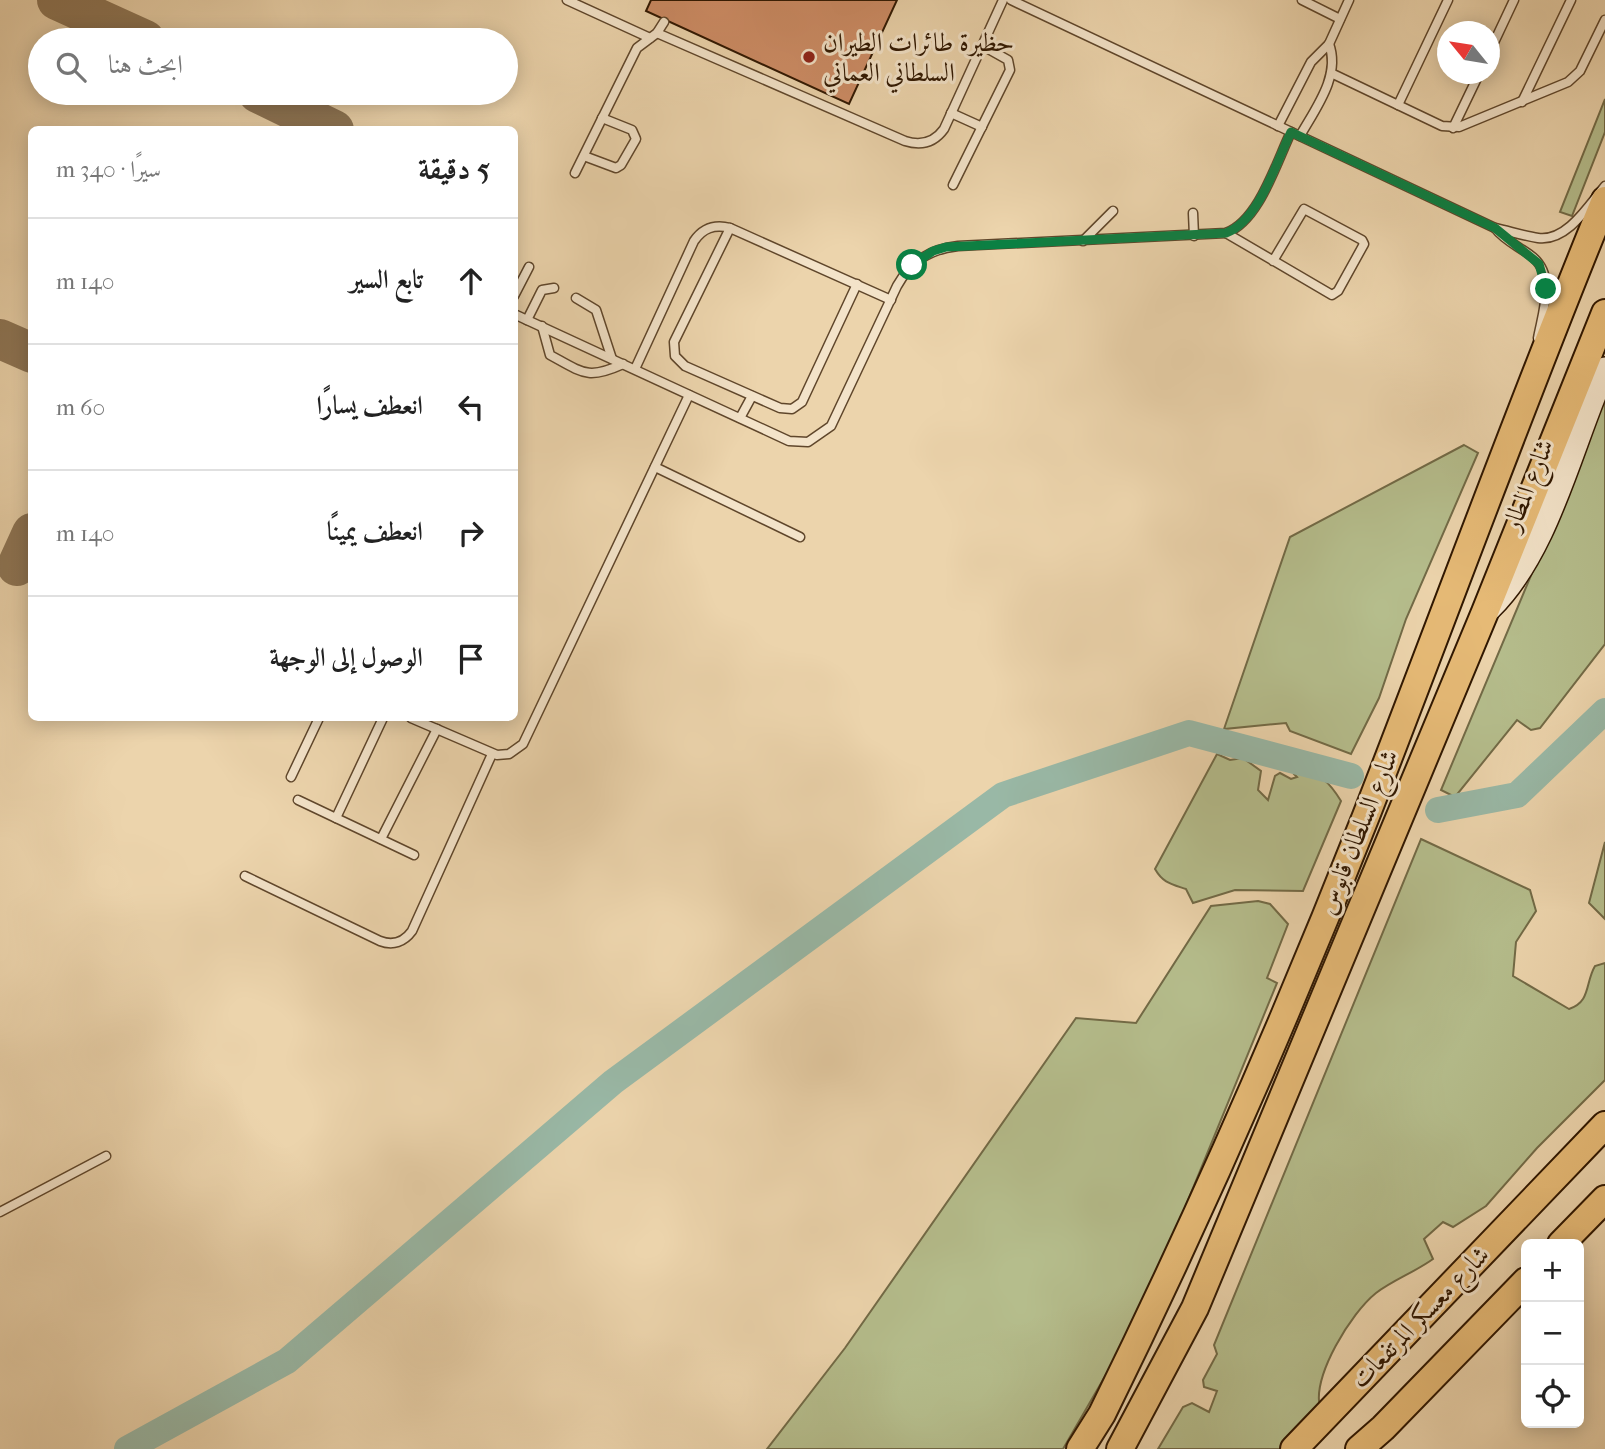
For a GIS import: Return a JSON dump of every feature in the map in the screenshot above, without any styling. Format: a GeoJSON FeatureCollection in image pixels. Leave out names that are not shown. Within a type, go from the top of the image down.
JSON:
{"type":"FeatureCollection","features":[{"type":"Feature","properties":{"kind":"main road","name":"شارع السلطان قابوس"},"geometry":{"type":"LineString","coordinates":[[1080,1449],[1108,1401],[1215,1177],[1365,818],[1529,387],[1605,200]]}},
{"type":"Feature","properties":{"kind":"main road","name":"شارع السلطان قابوس"},"geometry":{"type":"LineString","coordinates":[[1120,1449],[1195,1308],[1485,612],[1605,313]]}},
{"type":"Feature","properties":{"kind":"main road","name":"شارع المطار"},"geometry":{"type":"LineString","coordinates":[[1485,612],[1513,582],[1533,547],[1605,369]]}},
{"type":"Feature","properties":{"kind":"main road","name":"شارع معسكر المرتفعات"},"geometry":{"type":"LineString","coordinates":[[1294,1449],[1605,1125]]}},
{"type":"Feature","properties":{"kind":"main road"},"geometry":{"type":"LineString","coordinates":[[1566,1239],[1605,1199]]}},
{"type":"Feature","properties":{"kind":"main road","name":"شارع معسكر المرتفعات"},"geometry":{"type":"LineString","coordinates":[[1359,1449],[1383,1428],[1521,1285]]}},
{"type":"Feature","properties":{"kind":"lane"},"geometry":{"type":"LineString","coordinates":[[567,0],[912,143],[934,140],[944,129],[1003,0]]}},
{"type":"Feature","properties":{"kind":"lane"},"geometry":{"type":"LineString","coordinates":[[1011,0],[1495,228],[1537,238],[1549,237],[1575,222],[1605,186]]}},
{"type":"Feature","properties":{"kind":"lane"},"geometry":{"type":"LineString","coordinates":[[1302,0],[1340,19]]}},
{"type":"Feature","properties":{"kind":"lane"},"geometry":{"type":"LineString","coordinates":[[1278,126],[1311,62],[1329,44],[1349,0]]}},
{"type":"Feature","properties":{"kind":"lane"},"geometry":{"type":"LineString","coordinates":[[1398,104],[1448,0]]}},
{"type":"Feature","properties":{"kind":"lane"},"geometry":{"type":"LineString","coordinates":[[1500,29],[1514,0]]}},
{"type":"Feature","properties":{"kind":"lane"},"geometry":{"type":"LineString","coordinates":[[1522,102],[1570,0]]}},
{"type":"Feature","properties":{"kind":"lane"},"geometry":{"type":"LineString","coordinates":[[1332,73],[1453,128],[1522,102],[1574,77],[1585,64],[1605,20]]}},
{"type":"Feature","properties":{"kind":"lane"},"geometry":{"type":"LineString","coordinates":[[575,173],[637,48],[653,36],[664,22]]}},
{"type":"Feature","properties":{"kind":"lane"},"geometry":{"type":"LineString","coordinates":[[1300,136],[1332,73],[1333,58],[1329,44]]}},
{"type":"Feature","properties":{"kind":"lane"},"geometry":{"type":"LineString","coordinates":[[953,185],[1010,66],[1004,57],[983,46]]}},
{"type":"Feature","properties":{"kind":"lane"},"geometry":{"type":"LineString","coordinates":[[1453,128],[1474,84]]}},
{"type":"Feature","properties":{"kind":"lane"},"geometry":{"type":"LineString","coordinates":[[951,113],[982,127]]}},
{"type":"Feature","properties":{"kind":"lane"},"geometry":{"type":"LineString","coordinates":[[584,156],[616,168],[636,139],[632,130],[602,118]]}},
{"type":"Feature","properties":{"kind":"lane"},"geometry":{"type":"LineString","coordinates":[[518,316],[789,441],[808,442],[825,433],[835,418],[904,275],[933,251],[958,246],[1226,233],[1241,226],[1252,214],[1291,132]]}},
{"type":"Feature","properties":{"kind":"lane"},"geometry":{"type":"LineString","coordinates":[[1226,233],[1273,261],[1332,295],[1338,291],[1364,244],[1362,240],[1304,209],[1273,261]]}},
{"type":"Feature","properties":{"kind":"lane"},"geometry":{"type":"LineString","coordinates":[[1083,241],[1113,211]]}},
{"type":"Feature","properties":{"kind":"lane"},"geometry":{"type":"LineString","coordinates":[[1193,213],[1194,236]]}},
{"type":"Feature","properties":{"kind":"lane"},"geometry":{"type":"LineString","coordinates":[[635,369],[694,241],[705,229],[730,228],[891,300]]}},
{"type":"Feature","properties":{"kind":"lane"},"geometry":{"type":"LineString","coordinates":[[730,228],[677,335],[673,349],[685,366],[752,396],[786,410],[798,406],[857,284]]}},
{"type":"Feature","properties":{"kind":"lane"},"geometry":{"type":"LineString","coordinates":[[1495,228],[1534,259],[1546,282],[1529,387]]}},
{"type":"Feature","properties":{"kind":"lane"},"geometry":{"type":"LineString","coordinates":[[518,288],[529,267]]}},
{"type":"Feature","properties":{"kind":"lane"},"geometry":{"type":"LineString","coordinates":[[527,320],[542,290],[554,288]]}},
{"type":"Feature","properties":{"kind":"lane"},"geometry":{"type":"LineString","coordinates":[[576,298],[596,310],[612,359]]}},
{"type":"Feature","properties":{"kind":"lane"},"geometry":{"type":"LineString","coordinates":[[542,327],[550,355],[589,374],[601,374],[623,364]]}},
{"type":"Feature","properties":{"kind":"lane"},"geometry":{"type":"LineString","coordinates":[[418,721],[492,754],[509,754],[523,744],[689,395]]}},
{"type":"Feature","properties":{"kind":"lane"},"geometry":{"type":"LineString","coordinates":[[740,418],[752,396]]}},
{"type":"Feature","properties":{"kind":"lane"},"geometry":{"type":"LineString","coordinates":[[655,467],[800,537]]}},
{"type":"Feature","properties":{"kind":"lane"},"geometry":{"type":"LineString","coordinates":[[291,777],[318,721]]}},
{"type":"Feature","properties":{"kind":"lane"},"geometry":{"type":"LineString","coordinates":[[336,818],[382,721]]}},
{"type":"Feature","properties":{"kind":"lane"},"geometry":{"type":"LineString","coordinates":[[381,839],[437,729]]}},
{"type":"Feature","properties":{"kind":"lane"},"geometry":{"type":"LineString","coordinates":[[245,876],[380,941],[389,944],[402,941],[412,931],[492,754]]}},
{"type":"Feature","properties":{"kind":"lane"},"geometry":{"type":"LineString","coordinates":[[298,800],[414,855]]}},
{"type":"Feature","properties":{"kind":"lane"},"geometry":{"type":"LineString","coordinates":[[0,1212],[106,1156]]}},
{"type":"Feature","properties":{"kind":"green space"},"geometry":{"type":"Polygon","coordinates":[[[1605,99],[1605,132],[1572,216],[1560,212],[1605,99]]]}},
{"type":"Feature","properties":{"kind":"green space"},"geometry":{"type":"Polygon","coordinates":[[[1605,399],[1605,644],[1540,728],[1531,730],[1517,720],[1455,797],[1441,790],[1605,399]]]}},
{"type":"Feature","properties":{"kind":"green space"},"geometry":{"type":"Polygon","coordinates":[[[1464,445],[1478,453],[1406,619],[1379,698],[1351,754],[1290,731],[1286,723],[1224,729],[1290,537],[1464,445]]]}},
{"type":"Feature","properties":{"kind":"green space"},"geometry":{"type":"Polygon","coordinates":[[[1217,754],[1230,760],[1243,758],[1261,771],[1258,790],[1268,800],[1275,776],[1280,773],[1291,779],[1297,777],[1294,774],[1297,769],[1312,772],[1323,779],[1341,801],[1303,891],[1235,890],[1193,903],[1186,889],[1164,880],[1158,874],[1155,869],[1217,754]]]}},
{"type":"Feature","properties":{"kind":"green space"},"geometry":{"type":"Polygon","coordinates":[[[1421,839],[1530,890],[1536,911],[1516,942],[1513,976],[1569,1009],[1581,1002],[1595,966],[1605,963],[1605,1080],[1537,1148],[1486,1206],[1453,1227],[1443,1222],[1424,1239],[1433,1259],[1383,1288],[1366,1302],[1345,1330],[1328,1363],[1319,1395],[1320,1408],[1280,1449],[1158,1449],[1183,1407],[1192,1403],[1209,1412],[1217,1391],[1204,1387],[1203,1380],[1217,1354],[1214,1345],[1421,839]]]}},
{"type":"Feature","properties":{"kind":"green space"},"geometry":{"type":"Polygon","coordinates":[[[1605,842],[1605,919],[1589,903],[1605,842]]]}},
{"type":"Feature","properties":{"kind":"green space"},"geometry":{"type":"Polygon","coordinates":[[[1258,901],[1270,904],[1288,924],[1267,978],[1277,983],[1173,1237],[1115,1359],[1063,1449],[767,1449],[845,1348],[1076,1018],[1136,1023],[1211,906],[1258,901]]]}},
{"type":"Feature","properties":{"kind":"building","name":"حظيرة طائرات الطيران السلطاني العماني"},"geometry":{"type":"Polygon","coordinates":[[[651,0],[897,0],[849,104],[646,11],[651,0]]]}},
{"type":"Feature","properties":{"kind":"waterway"},"geometry":{"type":"LineString","coordinates":[[1438,810],[1517,795],[1605,711]]}},
{"type":"Feature","properties":{"kind":"waterway"},"geometry":{"type":"LineString","coordinates":[[127,1449],[287,1361],[613,1082],[1003,795],[1189,733],[1351,776]]}},
{"type":"Feature","properties":{"kind":"taxiway"},"geometry":{"type":"LineString","coordinates":[[57,0],[119,28]]}},
{"type":"Feature","properties":{"kind":"taxiway"},"geometry":{"type":"LineString","coordinates":[[283,105],[326,126]]}},
{"type":"Feature","properties":{"kind":"taxiway"},"geometry":{"type":"LineString","coordinates":[[0,339],[28,351]]}},
{"type":"Feature","properties":{"kind":"taxiway"},"geometry":{"type":"LineString","coordinates":[[17,566],[28,542]]}},
{"type":"Feature","properties":{"kind":"place","name":"حظيرة طائرات الطيران السلطاني العماني"},"geometry":{"type":"Point","coordinates":[809,57]}},
{"type":"Feature","properties":{"kind":"route"},"geometry":{"type":"LineString","coordinates":[[912,265],[933,251],[946,247],[1226,233],[1241,226],[1252,214],[1291,132],[1495,228],[1539,264],[1545,276],[1546,289]]}}]}
